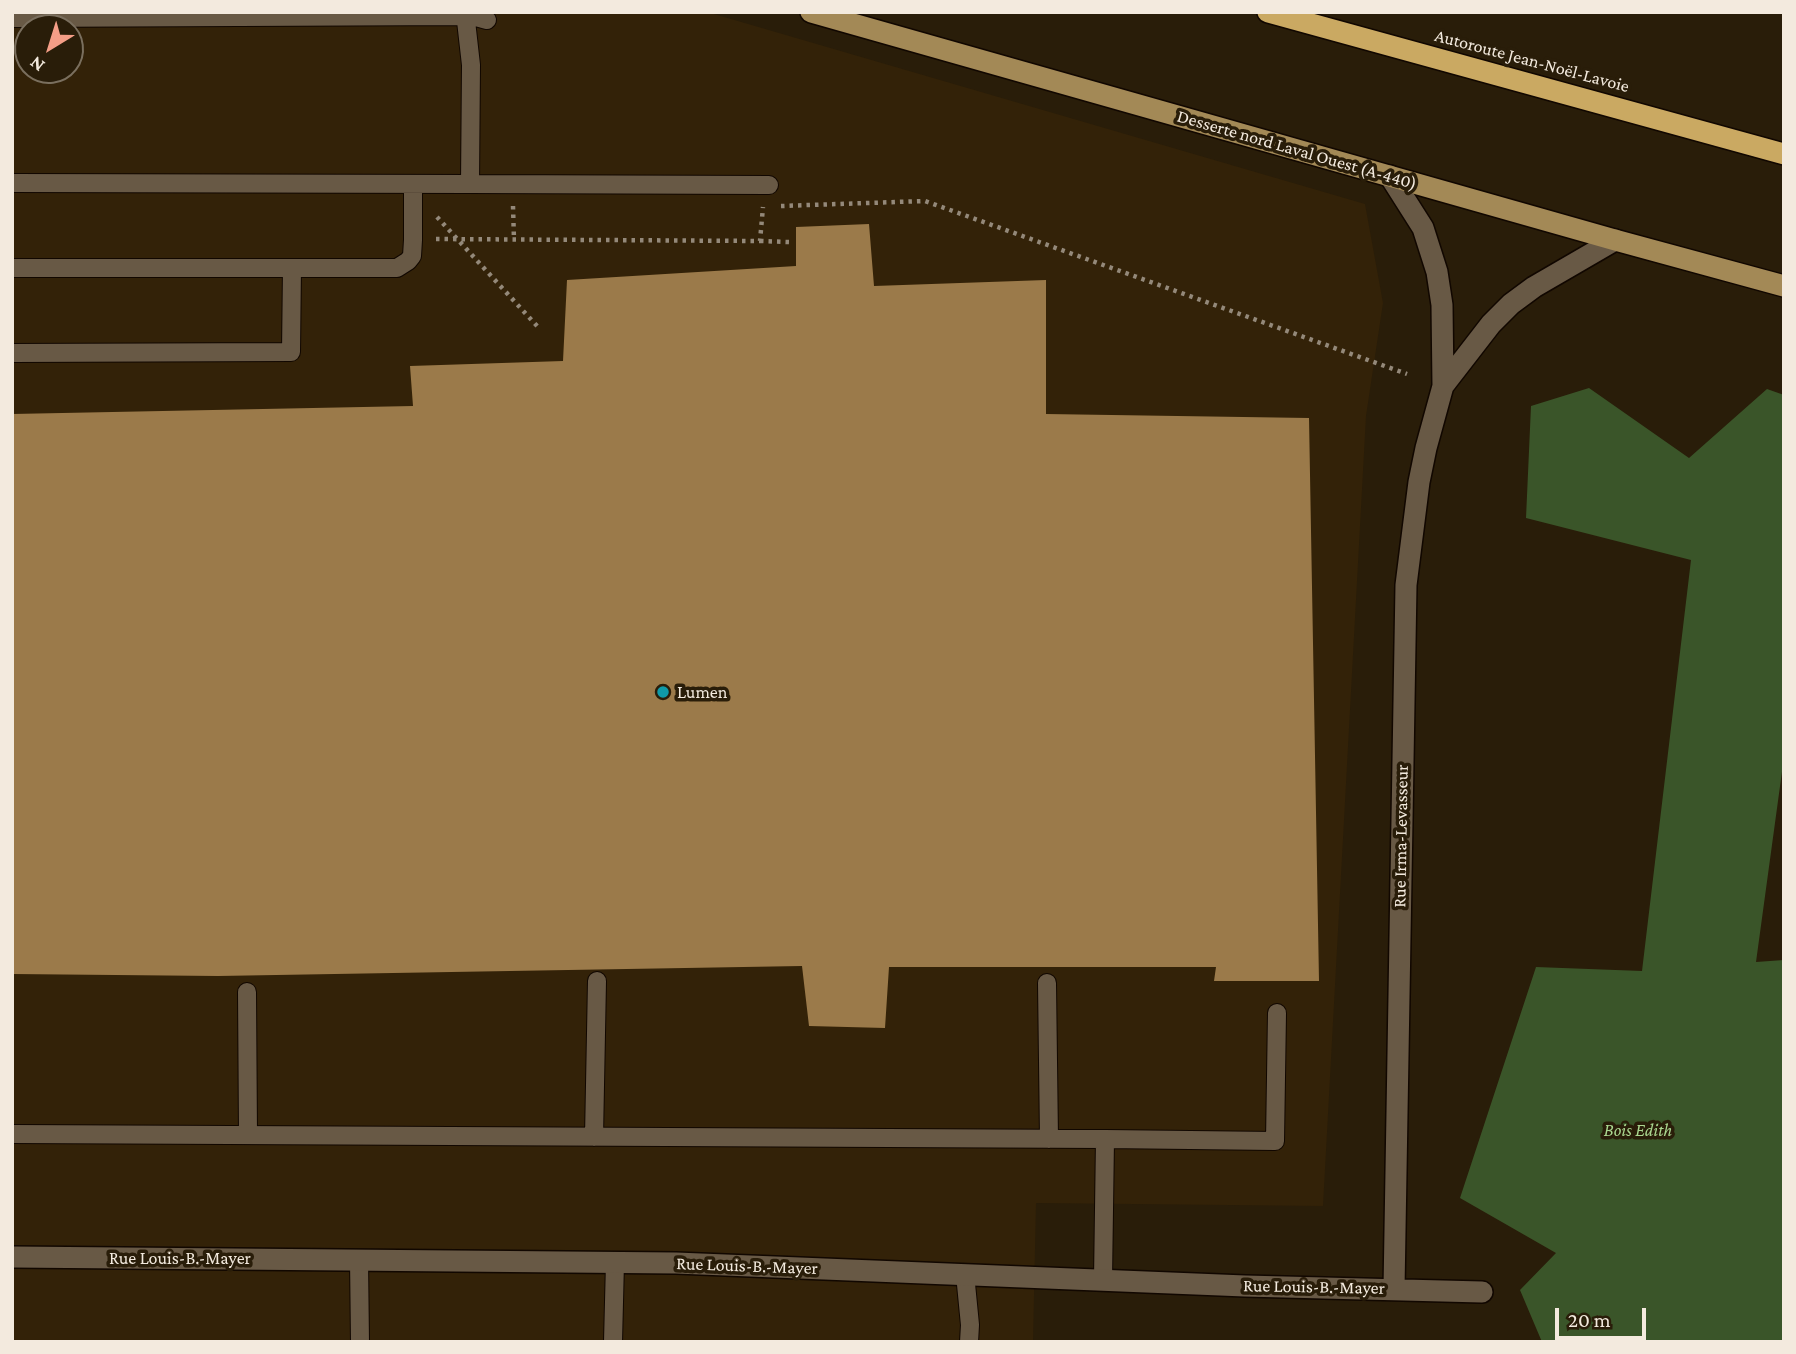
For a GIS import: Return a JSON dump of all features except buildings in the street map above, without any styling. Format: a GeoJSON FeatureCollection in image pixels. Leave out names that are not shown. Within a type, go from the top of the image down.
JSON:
{"type":"FeatureCollection","features":[{"type":"Feature","properties":{"kind":"highway","name":"Autoroute Jean-Noël-Lavoie"},"geometry":{"type":"LineString","coordinates":[[1268,12],[1784,154]]}},
{"type":"Feature","properties":{"kind":"main road","name":"Desserte nord Laval Ouest (A-440)"},"geometry":{"type":"LineString","coordinates":[[811,12],[1784,286]]}},
{"type":"Feature","properties":{"kind":"street","name":"Rue Irma-Levasseur"},"geometry":{"type":"LineString","coordinates":[[1390,176],[1423,228],[1437,272],[1442,304],[1443,387]]}},
{"type":"Feature","properties":{"kind":"street","name":"Rue Irma-Levasseur"},"geometry":{"type":"LineString","coordinates":[[1394,1289],[1406,585],[1419,482],[1443,387],[1490,324],[1534,287],[1615,240]]}},
{"type":"Feature","properties":{"kind":"street","name":"Rue Louis-B.-Mayer"},"geometry":{"type":"LineString","coordinates":[[12,1257],[615,1262],[1482,1292]]}},
{"type":"Feature","properties":{"kind":"lane"},"geometry":{"type":"LineString","coordinates":[[465,14],[471,65],[470,184]]}},
{"type":"Feature","properties":{"kind":"lane"},"geometry":{"type":"LineString","coordinates":[[12,18],[465,14],[489,16],[471,65]]}},
{"type":"Feature","properties":{"kind":"lane"},"geometry":{"type":"LineString","coordinates":[[12,183],[769,185]]}},
{"type":"Feature","properties":{"kind":"lane"},"geometry":{"type":"LineString","coordinates":[[12,268],[390,269],[403,265],[412,256],[413,184]]}},
{"type":"Feature","properties":{"kind":"lane"},"geometry":{"type":"LineString","coordinates":[[12,353],[291,352],[292,268]]}},
{"type":"Feature","properties":{"kind":"lane"},"geometry":{"type":"LineString","coordinates":[[594,1137],[597,981]]}},
{"type":"Feature","properties":{"kind":"lane"},"geometry":{"type":"LineString","coordinates":[[1047,983],[1049,1139]]}},
{"type":"Feature","properties":{"kind":"lane"},"geometry":{"type":"LineString","coordinates":[[247,992],[248,1135]]}},
{"type":"Feature","properties":{"kind":"lane"},"geometry":{"type":"LineString","coordinates":[[12,1134],[1275,1141],[1278,1013]]}},
{"type":"Feature","properties":{"kind":"lane"},"geometry":{"type":"LineString","coordinates":[[1103,1280],[1105,1139]]}},
{"type":"Feature","properties":{"kind":"lane"},"geometry":{"type":"LineString","coordinates":[[359,1259],[360,1342]]}},
{"type":"Feature","properties":{"kind":"lane"},"geometry":{"type":"LineString","coordinates":[[614,1342],[615,1262]]}},
{"type":"Feature","properties":{"kind":"lane"},"geometry":{"type":"LineString","coordinates":[[965,1274],[970,1342]]}},
{"type":"Feature","properties":{"kind":"path"},"geometry":{"type":"LineString","coordinates":[[513,184],[514,240]]}},
{"type":"Feature","properties":{"kind":"path"},"geometry":{"type":"LineString","coordinates":[[760,241],[763,207],[925,201],[1407,374]]}},
{"type":"Feature","properties":{"kind":"path"},"geometry":{"type":"LineString","coordinates":[[433,212],[538,327]]}},
{"type":"Feature","properties":{"kind":"path"},"geometry":{"type":"LineString","coordinates":[[431,239],[789,242]]}},
{"type":"Feature","properties":{"kind":"shaded area"},"geometry":{"type":"Polygon","coordinates":[[[12,12],[707,12],[1365,204],[1383,303],[1366,416],[1323,1206],[1036,1203],[1033,1342],[12,1342],[12,12]]]}},
{"type":"Feature","properties":{"kind":"green space","name":"Bois Edith"},"geometry":{"type":"Polygon","coordinates":[[[1589,388],[1689,458],[1767,389],[1784,395],[1784,757],[1756,962],[1784,960],[1784,1342],[1542,1342],[1520,1290],[1556,1253],[1460,1198],[1536,967],[1642,971],[1691,560],[1526,518],[1531,406],[1589,388]]]}},
{"type":"Feature","properties":{"kind":"place","name":"Lumen"},"geometry":{"type":"Point","coordinates":[663,692]}}]}
